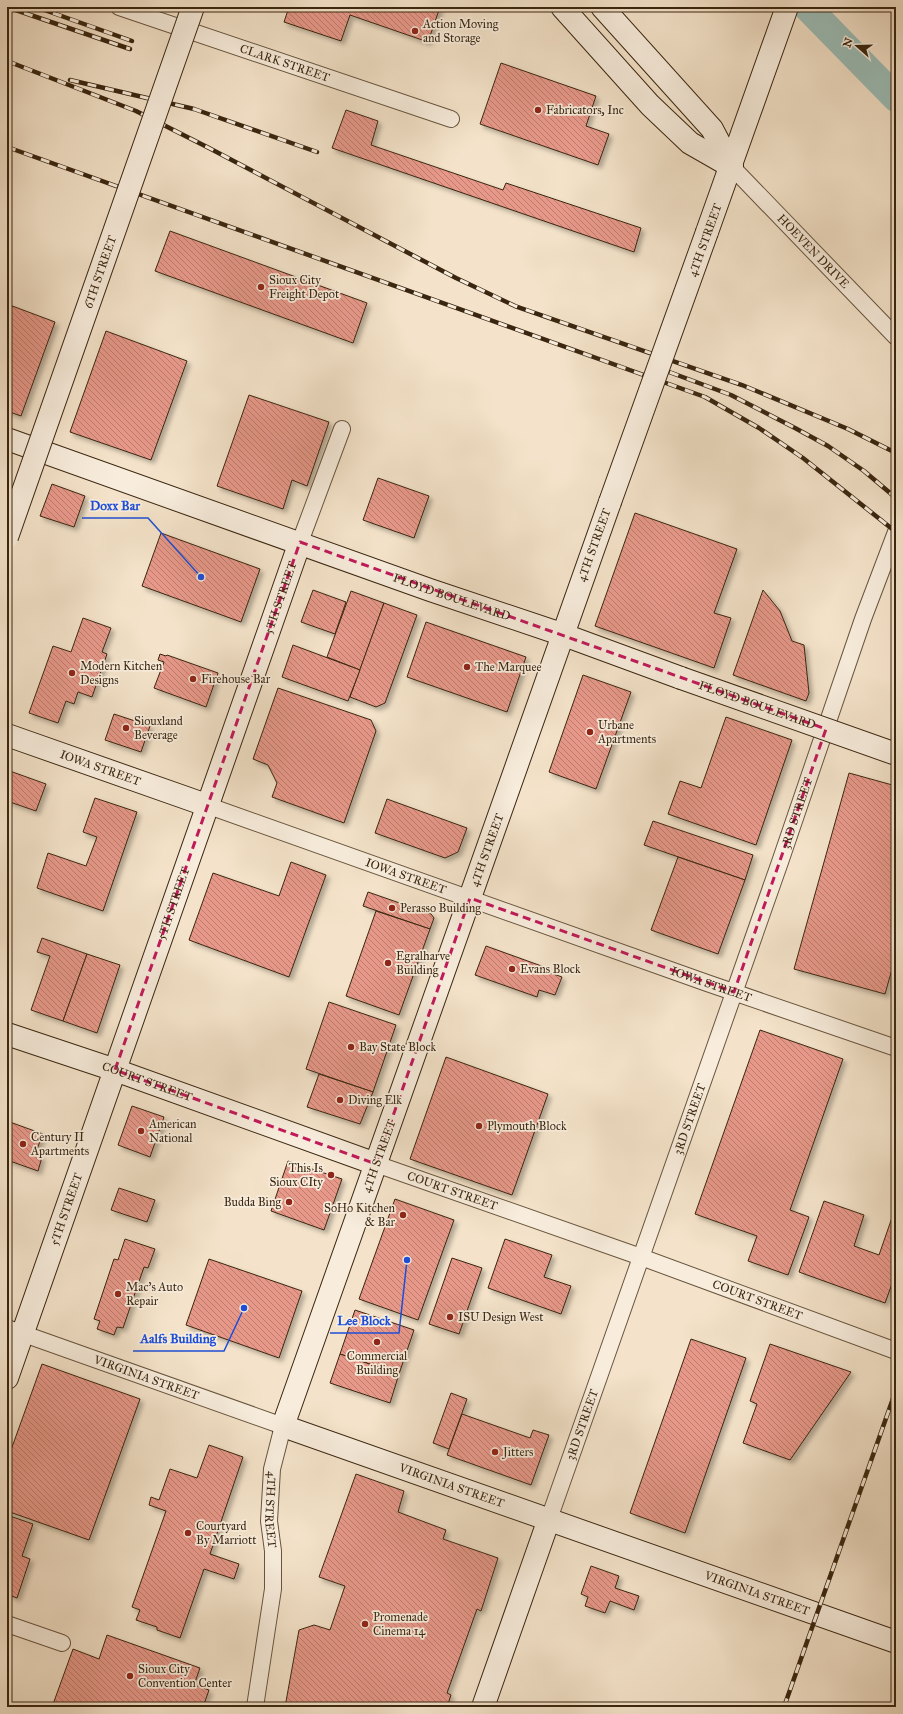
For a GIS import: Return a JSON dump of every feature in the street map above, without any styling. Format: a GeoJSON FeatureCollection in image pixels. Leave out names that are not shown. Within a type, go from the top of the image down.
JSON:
{"type":"FeatureCollection","features":[{"type":"Feature","properties":{"kind":"main road","name":"6TH STREET"},"geometry":{"type":"LineString","coordinates":[[7,537],[193,7]]}},
{"type":"Feature","properties":{"kind":"main road","name":"HOEVEN DRIVE"},"geometry":{"type":"LineString","coordinates":[[562,7],[650,105],[680,134],[690,143],[732,167]]}},
{"type":"Feature","properties":{"kind":"main road","name":"HOEVEN DRIVE"},"geometry":{"type":"LineString","coordinates":[[602,7],[712,129],[732,167]]}},
{"type":"Feature","properties":{"kind":"main road","name":"4TH STREET"},"geometry":{"type":"LineString","coordinates":[[283,1426],[564,634],[575,598],[707,232],[732,167],[787,7]]}},
{"type":"Feature","properties":{"kind":"main road","name":"FLOYD BOULEVARD"},"geometry":{"type":"LineString","coordinates":[[7,439],[300,542],[430,590],[564,634],[681,678],[896,754]]}},
{"type":"Feature","properties":{"kind":"main road","name":"5TH STREET"},"geometry":{"type":"LineString","coordinates":[[7,1378],[15,1331],[115,1070],[176,894],[209,806],[300,542]]}},
{"type":"Feature","properties":{"kind":"main road","name":"IOWA STREET"},"geometry":{"type":"LineString","coordinates":[[7,735],[209,806]]}},
{"type":"Feature","properties":{"kind":"main road","name":"COURT STREET"},"geometry":{"type":"LineString","coordinates":[[7,1034],[115,1070],[376,1164]]}},
{"type":"Feature","properties":{"kind":"main road","name":"VIRGINIA STREET"},"geometry":{"type":"LineString","coordinates":[[283,1426],[896,1642]]}},
{"type":"Feature","properties":{"kind":"main road","name":"3RD STREET"},"geometry":{"type":"LineString","coordinates":[[483,1707],[549,1519]]}},
{"type":"Feature","properties":{"kind":"street","name":"CLARK STREET"},"geometry":{"type":"LineString","coordinates":[[119,7],[451,118]]}},
{"type":"Feature","properties":{"kind":"street","name":"HOEVEN DRIVE"},"geometry":{"type":"LineString","coordinates":[[732,167],[896,336]]}},
{"type":"Feature","properties":{"kind":"street","name":"5TH STREET"},"geometry":{"type":"LineString","coordinates":[[300,542],[342,429]]}},
{"type":"Feature","properties":{"kind":"street","name":"3RD STREET"},"geometry":{"type":"LineString","coordinates":[[549,1519],[863,620],[896,532]]}},
{"type":"Feature","properties":{"kind":"street","name":"IOWA STREET"},"geometry":{"type":"LineString","coordinates":[[209,806],[896,1048]]}},
{"type":"Feature","properties":{"kind":"street","name":"COURT STREET"},"geometry":{"type":"LineString","coordinates":[[376,1164],[641,1257],[896,1351]]}},
{"type":"Feature","properties":{"kind":"street","name":"VIRGINIA STREET"},"geometry":{"type":"LineString","coordinates":[[15,1331],[283,1426]]}},
{"type":"Feature","properties":{"kind":"street","name":"4TH STREET"},"geometry":{"type":"LineString","coordinates":[[255,1707],[273,1589],[273,1551],[269,1521],[272,1469],[283,1426]]}},
{"type":"Feature","properties":{"kind":"street"},"geometry":{"type":"LineString","coordinates":[[7,1624],[62,1643]]}},
{"type":"Feature","properties":{"kind":"highlighted area"},"geometry":{"type":"Polygon","coordinates":[[[300,542],[826,729],[734,992],[470,898],[376,1164],[115,1070],[300,542]]]}},
{"type":"Feature","properties":{"kind":"building","name":"Action Moving and Storage"},"geometry":{"type":"Polygon","coordinates":[[[289,7],[440,7],[428,42],[350,15],[341,41],[284,22],[289,7]]]}},
{"type":"Feature","properties":{"kind":"building","name":"Fabricators, Inc"},"geometry":{"type":"Polygon","coordinates":[[[501,63],[596,96],[586,126],[609,134],[598,165],[480,124],[501,63]]]}},
{"type":"Feature","properties":{"kind":"building"},"geometry":{"type":"Polygon","coordinates":[[[346,110],[378,121],[371,145],[503,190],[506,183],[641,228],[634,252],[332,148],[346,110]]]}},
{"type":"Feature","properties":{"kind":"building","name":"Sioux City Freight Depot"},"geometry":{"type":"Polygon","coordinates":[[[170,231],[367,303],[353,343],[155,271],[170,231]]]}},
{"type":"Feature","properties":{"kind":"building"},"geometry":{"type":"Polygon","coordinates":[[[7,304],[55,322],[21,416],[7,411],[7,304]]]}},
{"type":"Feature","properties":{"kind":"building"},"geometry":{"type":"Polygon","coordinates":[[[106,331],[187,361],[151,460],[70,432],[106,331]]]}},
{"type":"Feature","properties":{"kind":"building"},"geometry":{"type":"Polygon","coordinates":[[[249,395],[329,422],[307,486],[292,480],[283,509],[217,486],[249,395]]]}},
{"type":"Feature","properties":{"kind":"building"},"geometry":{"type":"Polygon","coordinates":[[[378,478],[429,496],[414,538],[363,520],[378,478]]]}},
{"type":"Feature","properties":{"kind":"building"},"geometry":{"type":"Polygon","coordinates":[[[52,484],[85,496],[74,527],[40,516],[52,484]]]}},
{"type":"Feature","properties":{"kind":"building"},"geometry":{"type":"Polygon","coordinates":[[[635,513],[737,549],[714,613],[731,618],[714,668],[595,626],[635,513]]]}},
{"type":"Feature","properties":{"kind":"building"},"geometry":{"type":"Polygon","coordinates":[[[161,533],[260,569],[241,622],[142,586],[161,533]]]}},
{"type":"Feature","properties":{"kind":"building"},"geometry":{"type":"Polygon","coordinates":[[[313,590],[346,602],[335,634],[301,622],[313,590]]]}},
{"type":"Feature","properties":{"kind":"building"},"geometry":{"type":"Polygon","coordinates":[[[763,590],[780,611],[792,641],[804,645],[809,693],[806,701],[733,675],[763,590]]]}},
{"type":"Feature","properties":{"kind":"building"},"geometry":{"type":"Polygon","coordinates":[[[351,591],[384,603],[360,670],[327,657],[351,591]]]}},
{"type":"Feature","properties":{"kind":"building"},"geometry":{"type":"Polygon","coordinates":[[[384,603],[417,615],[385,703],[376,707],[350,697],[384,603]]]}},
{"type":"Feature","properties":{"kind":"building","name":"Modern Kitchen Designs"},"geometry":{"type":"Polygon","coordinates":[[[83,618],[111,628],[102,652],[107,654],[92,697],[78,692],[74,704],[66,701],[58,723],[29,713],[53,646],[71,652],[83,618]]]}},
{"type":"Feature","properties":{"kind":"building","name":"The Marquee"},"geometry":{"type":"Polygon","coordinates":[[[426,622],[526,657],[507,712],[407,677],[426,622]]]}},
{"type":"Feature","properties":{"kind":"building"},"geometry":{"type":"Polygon","coordinates":[[[293,645],[360,670],[348,701],[282,677],[293,645]]]}},
{"type":"Feature","properties":{"kind":"building"},"geometry":{"type":"Polygon","coordinates":[[[160,654],[167,655],[218,673],[206,707],[154,688],[164,662],[158,660],[160,654]]]}},
{"type":"Feature","properties":{"kind":"building"},"geometry":{"type":"Polygon","coordinates":[[[896,656],[896,669],[892,668],[896,656]]]}},
{"type":"Feature","properties":{"kind":"building","name":"Urbane Apartments"},"geometry":{"type":"Polygon","coordinates":[[[583,675],[631,692],[596,789],[549,772],[583,675]]]}},
{"type":"Feature","properties":{"kind":"building"},"geometry":{"type":"Polygon","coordinates":[[[278,688],[371,720],[376,731],[344,823],[272,797],[277,783],[268,765],[253,759],[278,688]]]}},
{"type":"Feature","properties":{"kind":"building"},"geometry":{"type":"Polygon","coordinates":[[[114,714],[150,726],[141,752],[105,740],[114,714]]]}},
{"type":"Feature","properties":{"kind":"building"},"geometry":{"type":"Polygon","coordinates":[[[726,717],[792,740],[756,845],[668,814],[680,781],[701,788],[726,717]]]}},
{"type":"Feature","properties":{"kind":"building"},"geometry":{"type":"Polygon","coordinates":[[[7,770],[46,784],[36,811],[7,801],[7,770]]]}},
{"type":"Feature","properties":{"kind":"building"},"geometry":{"type":"Polygon","coordinates":[[[849,773],[896,786],[896,841],[892,856],[896,857],[896,955],[885,994],[794,969],[849,773]]]}},
{"type":"Feature","properties":{"kind":"building"},"geometry":{"type":"Polygon","coordinates":[[[95,798],[137,812],[103,911],[37,888],[48,853],[86,866],[97,837],[83,832],[95,798]]]}},
{"type":"Feature","properties":{"kind":"building"},"geometry":{"type":"Polygon","coordinates":[[[387,799],[467,828],[458,852],[445,858],[375,833],[387,799]]]}},
{"type":"Feature","properties":{"kind":"building"},"geometry":{"type":"Polygon","coordinates":[[[653,821],[753,855],[745,880],[644,845],[653,821]]]}},
{"type":"Feature","properties":{"kind":"building"},"geometry":{"type":"Polygon","coordinates":[[[678,857],[745,880],[718,954],[651,930],[678,857]]]}},
{"type":"Feature","properties":{"kind":"building"},"geometry":{"type":"Polygon","coordinates":[[[291,862],[326,875],[289,977],[189,940],[213,873],[279,896],[291,862]]]}},
{"type":"Feature","properties":{"kind":"building","name":"Perasso Building"},"geometry":{"type":"Polygon","coordinates":[[[368,892],[431,914],[434,918],[430,929],[363,906],[368,892]]]}},
{"type":"Feature","properties":{"kind":"building","name":"Egralharve Building"},"geometry":{"type":"Polygon","coordinates":[[[376,911],[430,929],[399,1015],[346,996],[376,911]]]}},
{"type":"Feature","properties":{"kind":"building"},"geometry":{"type":"Polygon","coordinates":[[[42,938],[87,954],[63,1021],[31,1010],[50,956],[37,952],[42,938]]]}},
{"type":"Feature","properties":{"kind":"building","name":"Evans Block"},"geometry":{"type":"Polygon","coordinates":[[[486,946],[547,968],[545,971],[562,977],[555,995],[539,990],[537,997],[475,975],[486,946]]]}},
{"type":"Feature","properties":{"kind":"building"},"geometry":{"type":"Polygon","coordinates":[[[87,954],[120,965],[97,1033],[63,1021],[87,954]]]}},
{"type":"Feature","properties":{"kind":"building","name":"Bay State Block"},"geometry":{"type":"Polygon","coordinates":[[[329,1002],[396,1025],[373,1092],[306,1069],[329,1002]]]}},
{"type":"Feature","properties":{"kind":"building"},"geometry":{"type":"Polygon","coordinates":[[[760,1030],[843,1059],[790,1210],[809,1217],[788,1275],[748,1261],[757,1236],[695,1214],[760,1030]]]}},
{"type":"Feature","properties":{"kind":"building","name":"Plymouth Block"},"geometry":{"type":"Polygon","coordinates":[[[446,1057],[548,1094],[512,1195],[410,1159],[446,1057]]]}},
{"type":"Feature","properties":{"kind":"building","name":"Diving Elk"},"geometry":{"type":"Polygon","coordinates":[[[319,1074],[373,1092],[360,1124],[307,1107],[319,1074]]]}},
{"type":"Feature","properties":{"kind":"building","name":"American National"},"geometry":{"type":"Polygon","coordinates":[[[132,1106],[164,1117],[150,1157],[118,1145],[132,1106]]]}},
{"type":"Feature","properties":{"kind":"building","name":"Century II Apartments"},"geometry":{"type":"Polygon","coordinates":[[[7,1121],[43,1134],[35,1154],[42,1157],[38,1171],[7,1160],[7,1121]]]}},
{"type":"Feature","properties":{"kind":"building"},"geometry":{"type":"Polygon","coordinates":[[[288,1161],[342,1179],[324,1230],[271,1211],[288,1161]]]}},
{"type":"Feature","properties":{"kind":"building"},"geometry":{"type":"Polygon","coordinates":[[[119,1188],[155,1200],[147,1222],[111,1210],[119,1188]]]}},
{"type":"Feature","properties":{"kind":"building"},"geometry":{"type":"Polygon","coordinates":[[[395,1199],[454,1220],[418,1320],[359,1299],[395,1199]]]}},
{"type":"Feature","properties":{"kind":"building"},"geometry":{"type":"Polygon","coordinates":[[[824,1201],[864,1215],[854,1246],[879,1255],[896,1206],[896,1273],[885,1303],[799,1272],[824,1201]]]}},
{"type":"Feature","properties":{"kind":"building","name":"Mac's Auto Repair"},"geometry":{"type":"Polygon","coordinates":[[[125,1239],[155,1249],[148,1268],[144,1267],[123,1328],[117,1327],[114,1335],[97,1329],[100,1321],[94,1319],[114,1259],[118,1260],[125,1239]]]}},
{"type":"Feature","properties":{"kind":"building"},"geometry":{"type":"Polygon","coordinates":[[[505,1239],[552,1255],[544,1277],[571,1286],[561,1314],[488,1288],[505,1239]]]}},
{"type":"Feature","properties":{"kind":"building"},"geometry":{"type":"Polygon","coordinates":[[[452,1258],[482,1268],[459,1334],[429,1324],[452,1258]]]}},
{"type":"Feature","properties":{"kind":"building"},"geometry":{"type":"Polygon","coordinates":[[[209,1259],[302,1291],[279,1358],[186,1325],[209,1259]]]}},
{"type":"Feature","properties":{"kind":"building","name":"Commercial Building"},"geometry":{"type":"Polygon","coordinates":[[[355,1310],[414,1330],[399,1374],[340,1354],[355,1310]]]}},
{"type":"Feature","properties":{"kind":"building"},"geometry":{"type":"Polygon","coordinates":[[[691,1339],[746,1358],[685,1533],[630,1513],[691,1339]]]}},
{"type":"Feature","properties":{"kind":"building"},"geometry":{"type":"Polygon","coordinates":[[[770,1344],[851,1372],[790,1460],[743,1443],[757,1404],[750,1401],[770,1344]]]}},
{"type":"Feature","properties":{"kind":"building"},"geometry":{"type":"Polygon","coordinates":[[[340,1354],[399,1374],[390,1403],[330,1383],[340,1354]]]}},
{"type":"Feature","properties":{"kind":"building"},"geometry":{"type":"Polygon","coordinates":[[[42,1364],[140,1399],[89,1540],[7,1511],[7,1461],[42,1364]]]}},
{"type":"Feature","properties":{"kind":"building"},"geometry":{"type":"Polygon","coordinates":[[[451,1393],[467,1399],[449,1449],[433,1443],[451,1393]]]}},
{"type":"Feature","properties":{"kind":"building","name":"Jitters"},"geometry":{"type":"Polygon","coordinates":[[[462,1414],[530,1438],[533,1430],[549,1435],[531,1485],[447,1455],[462,1414]]]}},
{"type":"Feature","properties":{"kind":"building","name":"Courtyard By Marriott"},"geometry":{"type":"Polygon","coordinates":[[[209,1445],[243,1457],[210,1554],[239,1564],[234,1579],[204,1569],[180,1638],[157,1630],[157,1627],[136,1620],[140,1610],[132,1607],[166,1511],[149,1505],[151,1497],[159,1500],[170,1469],[197,1478],[209,1445]]]}},
{"type":"Feature","properties":{"kind":"building"},"geometry":{"type":"Polygon","coordinates":[[[356,1474],[404,1491],[398,1512],[446,1530],[443,1539],[498,1558],[481,1611],[477,1609],[447,1693],[451,1695],[447,1707],[285,1707],[299,1630],[314,1625],[330,1630],[345,1586],[319,1577],[356,1474]]]}},
{"type":"Feature","properties":{"kind":"building"},"geometry":{"type":"Polygon","coordinates":[[[7,1515],[33,1524],[22,1556],[30,1559],[17,1598],[7,1594],[7,1515]]]}},
{"type":"Feature","properties":{"kind":"building"},"geometry":{"type":"Polygon","coordinates":[[[591,1566],[619,1576],[615,1588],[639,1596],[634,1610],[610,1601],[605,1613],[585,1606],[588,1597],[581,1594],[591,1566]]]}},
{"type":"Feature","properties":{"kind":"building","name":"Sioux City Convention Center"},"geometry":{"type":"Polygon","coordinates":[[[107,1635],[200,1668],[194,1685],[209,1690],[203,1707],[52,1707],[73,1649],[99,1659],[107,1635]]]}},
{"type":"Feature","properties":{"kind":"waterway"},"geometry":{"type":"LineString","coordinates":[[807,7],[896,98]]}},
{"type":"Feature","properties":{"kind":"railway"},"geometry":{"type":"LineString","coordinates":[[7,7],[130,49]]}},
{"type":"Feature","properties":{"kind":"railway"},"geometry":{"type":"LineString","coordinates":[[36,7],[132,41]]}},
{"type":"Feature","properties":{"kind":"railway"},"geometry":{"type":"LineString","coordinates":[[7,61],[136,111],[456,278],[515,306],[742,385],[848,429],[896,453]]}},
{"type":"Feature","properties":{"kind":"railway"},"geometry":{"type":"LineString","coordinates":[[70,80],[194,109],[317,152]]}},
{"type":"Feature","properties":{"kind":"railway"},"geometry":{"type":"LineString","coordinates":[[7,147],[705,397],[759,428],[803,458],[896,532]]}},
{"type":"Feature","properties":{"kind":"railway"},"geometry":{"type":"LineString","coordinates":[[653,366],[731,395],[795,428],[828,446],[864,471],[896,498]]}},
{"type":"Feature","properties":{"kind":"railway"},"geometry":{"type":"LineString","coordinates":[[784,1707],[896,1390]]}},
{"type":"Feature","properties":{"kind":"place","name":"Action Moving and Storage"},"geometry":{"type":"Point","coordinates":[415,31]}},
{"type":"Feature","properties":{"kind":"place","name":"Fabricators, Inc"},"geometry":{"type":"Point","coordinates":[538,110]}},
{"type":"Feature","properties":{"kind":"place","name":"Sioux City Freight Depot"},"geometry":{"type":"Point","coordinates":[261,287]}},
{"type":"Feature","properties":{"kind":"place","name":"Doxx Bar"},"geometry":{"type":"Point","coordinates":[201,577]}},
{"type":"Feature","properties":{"kind":"place","name":"The Marquee"},"geometry":{"type":"Point","coordinates":[467,667]}},
{"type":"Feature","properties":{"kind":"place","name":"Modern Kitchen Designs"},"geometry":{"type":"Point","coordinates":[72,673]}},
{"type":"Feature","properties":{"kind":"place","name":"Firehouse Bar"},"geometry":{"type":"Point","coordinates":[193,679]}},
{"type":"Feature","properties":{"kind":"place","name":"Siouxland Beverage"},"geometry":{"type":"Point","coordinates":[126,728]}},
{"type":"Feature","properties":{"kind":"place","name":"Urbane Apartments"},"geometry":{"type":"Point","coordinates":[590,732]}},
{"type":"Feature","properties":{"kind":"place","name":"Perasso Building"},"geometry":{"type":"Point","coordinates":[392,908]}},
{"type":"Feature","properties":{"kind":"place","name":"Egralharve Building"},"geometry":{"type":"Point","coordinates":[388,963]}},
{"type":"Feature","properties":{"kind":"place","name":"Evans Block"},"geometry":{"type":"Point","coordinates":[512,969]}},
{"type":"Feature","properties":{"kind":"place","name":"Bay State Block"},"geometry":{"type":"Point","coordinates":[351,1047]}},
{"type":"Feature","properties":{"kind":"place","name":"Diving Elk"},"geometry":{"type":"Point","coordinates":[340,1100]}},
{"type":"Feature","properties":{"kind":"place","name":"Plymouth Block"},"geometry":{"type":"Point","coordinates":[479,1126]}},
{"type":"Feature","properties":{"kind":"place","name":"American National"},"geometry":{"type":"Point","coordinates":[141,1131]}},
{"type":"Feature","properties":{"kind":"place","name":"Century II Apartments"},"geometry":{"type":"Point","coordinates":[23,1144]}},
{"type":"Feature","properties":{"kind":"place","name":"This Is Sioux CIty"},"geometry":{"type":"Point","coordinates":[331,1175]}},
{"type":"Feature","properties":{"kind":"place","name":"Budda Bing"},"geometry":{"type":"Point","coordinates":[289,1202]}},
{"type":"Feature","properties":{"kind":"place","name":"SoHo Kitchen & Bar"},"geometry":{"type":"Point","coordinates":[403,1215]}},
{"type":"Feature","properties":{"kind":"place","name":"Lee Block"},"geometry":{"type":"Point","coordinates":[407,1260]}},
{"type":"Feature","properties":{"kind":"place","name":"Mac's Auto Repair"},"geometry":{"type":"Point","coordinates":[118,1294]}},
{"type":"Feature","properties":{"kind":"place","name":"Aalfs Building"},"geometry":{"type":"Point","coordinates":[244,1308]}},
{"type":"Feature","properties":{"kind":"place","name":"ISU Design West"},"geometry":{"type":"Point","coordinates":[450,1317]}},
{"type":"Feature","properties":{"kind":"place","name":"Commercial Building"},"geometry":{"type":"Point","coordinates":[377,1342]}},
{"type":"Feature","properties":{"kind":"place","name":"Jitters"},"geometry":{"type":"Point","coordinates":[495,1452]}},
{"type":"Feature","properties":{"kind":"place","name":"Courtyard By Marriott"},"geometry":{"type":"Point","coordinates":[188,1533]}},
{"type":"Feature","properties":{"kind":"place","name":"Promenade Cinema 14"},"geometry":{"type":"Point","coordinates":[365,1624]}},
{"type":"Feature","properties":{"kind":"place","name":"Sioux City Convention Center"},"geometry":{"type":"Point","coordinates":[130,1676]}}]}
